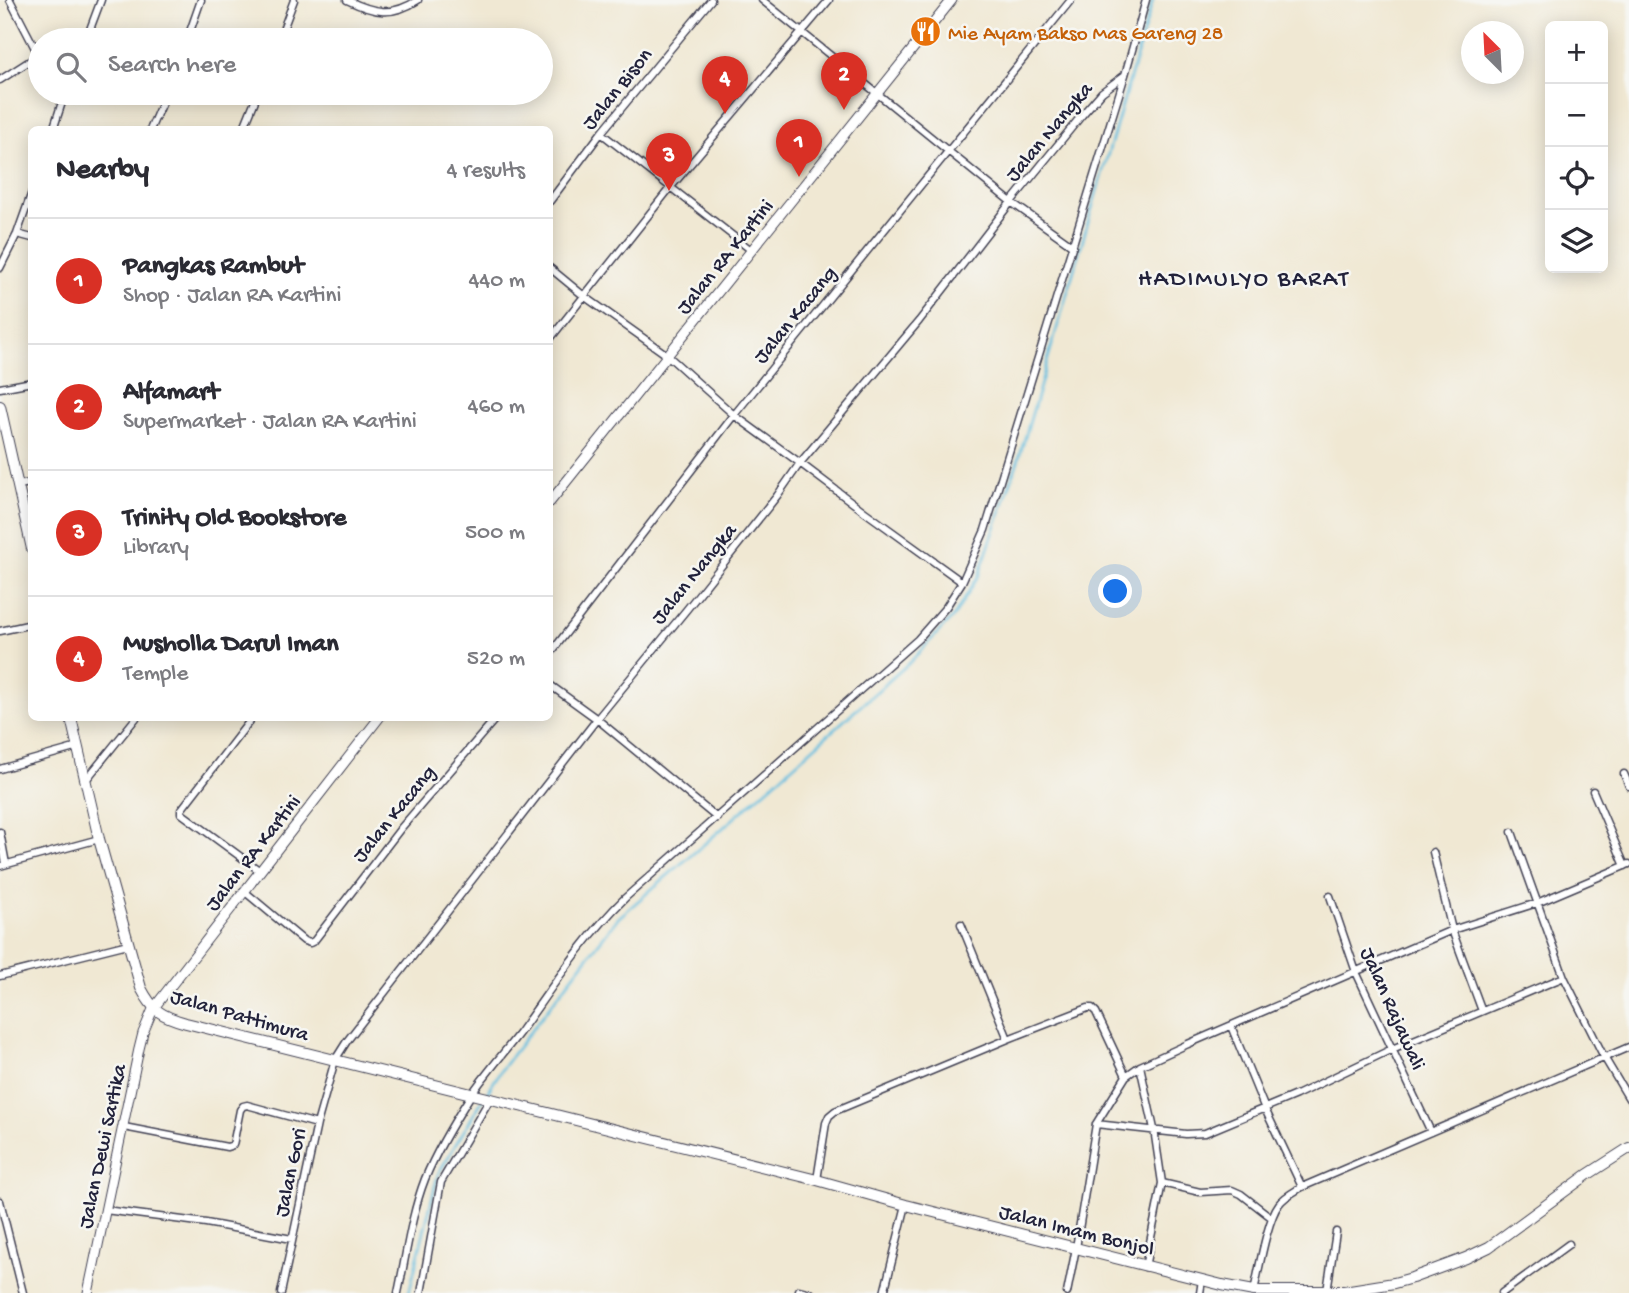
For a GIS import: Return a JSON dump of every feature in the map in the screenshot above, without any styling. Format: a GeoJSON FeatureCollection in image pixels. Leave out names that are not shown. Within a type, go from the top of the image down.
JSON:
{"type":"FeatureCollection","features":[{"type":"Feature","properties":{"kind":"main road","name":"Jalan RA Kartini"},"geometry":{"type":"LineString","coordinates":[[553,498],[952,0]]}},
{"type":"Feature","properties":{"kind":"main road"},"geometry":{"type":"LineString","coordinates":[[0,406],[28,532]]}},
{"type":"Feature","properties":{"kind":"main road","name":"Jalan Pattimura"},"geometry":{"type":"LineString","coordinates":[[72,721],[99,839],[128,944],[141,988],[153,1009],[173,1020],[490,1099]]}},
{"type":"Feature","properties":{"kind":"main road","name":"Jalan RA Kartini"},"geometry":{"type":"LineString","coordinates":[[153,1009],[377,721]]}},
{"type":"Feature","properties":{"kind":"main road","name":"Jalan Dewi Sartika"},"geometry":{"type":"LineString","coordinates":[[88,1293],[143,1032],[153,1009]]}},
{"type":"Feature","properties":{"kind":"main road","name":"Jalan Imam Bonjol"},"geometry":{"type":"LineString","coordinates":[[490,1099],[817,1180],[906,1206],[1145,1267],[1254,1292],[1344,1292],[1412,1278],[1466,1258],[1489,1247],[1587,1174],[1629,1148]]}},
{"type":"Feature","properties":{"kind":"street"},"geometry":{"type":"LineString","coordinates":[[10,0],[28,35]]}},
{"type":"Feature","properties":{"kind":"street"},"geometry":{"type":"LineString","coordinates":[[90,28],[101,0]]}},
{"type":"Feature","properties":{"kind":"street"},"geometry":{"type":"LineString","coordinates":[[191,28],[201,0]]}},
{"type":"Feature","properties":{"kind":"street"},"geometry":{"type":"LineString","coordinates":[[284,28],[294,0]]}},
{"type":"Feature","properties":{"kind":"street"},"geometry":{"type":"LineString","coordinates":[[347,0],[365,9],[382,12],[402,9],[418,0]]}},
{"type":"Feature","properties":{"kind":"street","name":"Jalan Bison"},"geometry":{"type":"LineString","coordinates":[[553,197],[601,134],[712,0]]}},
{"type":"Feature","properties":{"kind":"street"},"geometry":{"type":"LineString","coordinates":[[762,0],[1011,202],[1073,246]]}},
{"type":"Feature","properties":{"kind":"street"},"geometry":{"type":"LineString","coordinates":[[553,335],[670,188],[829,0]]}},
{"type":"Feature","properties":{"kind":"street","name":"Jalan Kacang"},"geometry":{"type":"LineString","coordinates":[[553,649],[734,415],[1071,0]]}},
{"type":"Feature","properties":{"kind":"street"},"geometry":{"type":"LineString","coordinates":[[1125,75],[1146,0]]}},
{"type":"Feature","properties":{"kind":"street"},"geometry":{"type":"LineString","coordinates":[[0,80],[28,63]]}},
{"type":"Feature","properties":{"kind":"street","name":"Jalan Nangka"},"geometry":{"type":"LineString","coordinates":[[335,1060],[353,1033],[597,719],[800,463],[919,321],[1011,202],[1102,92],[1125,75]]}},
{"type":"Feature","properties":{"kind":"street","name":"Jalan Nangka"},"geometry":{"type":"LineString","coordinates":[[398,1293],[424,1183],[436,1155],[472,1094],[581,946],[608,914],[918,639],[939,616],[962,582],[985,530],[1125,75]]}},
{"type":"Feature","properties":{"kind":"street"},"geometry":{"type":"LineString","coordinates":[[54,126],[61,105]]}},
{"type":"Feature","properties":{"kind":"street"},"geometry":{"type":"LineString","coordinates":[[152,126],[161,105]]}},
{"type":"Feature","properties":{"kind":"street"},"geometry":{"type":"LineString","coordinates":[[245,126],[253,105]]}},
{"type":"Feature","properties":{"kind":"street"},"geometry":{"type":"LineString","coordinates":[[601,134],[751,250]]}},
{"type":"Feature","properties":{"kind":"street"},"geometry":{"type":"LineString","coordinates":[[0,268],[17,234],[28,203]]}},
{"type":"Feature","properties":{"kind":"street"},"geometry":{"type":"LineString","coordinates":[[17,234],[28,237]]}},
{"type":"Feature","properties":{"kind":"street"},"geometry":{"type":"LineString","coordinates":[[553,270],[667,355],[734,415],[962,582]]}},
{"type":"Feature","properties":{"kind":"street"},"geometry":{"type":"LineString","coordinates":[[0,388],[28,383]]}},
{"type":"Feature","properties":{"kind":"street"},"geometry":{"type":"LineString","coordinates":[[17,485],[28,484]]}},
{"type":"Feature","properties":{"kind":"street"},"geometry":{"type":"LineString","coordinates":[[0,631],[28,625]]}},
{"type":"Feature","properties":{"kind":"street"},"geometry":{"type":"LineString","coordinates":[[553,687],[597,719],[717,818]]}},
{"type":"Feature","properties":{"kind":"street"},"geometry":{"type":"LineString","coordinates":[[86,780],[134,721]]}},
{"type":"Feature","properties":{"kind":"street"},"geometry":{"type":"LineString","coordinates":[[250,721],[181,810],[182,815],[260,871]]}},
{"type":"Feature","properties":{"kind":"street","name":"Jalan Kacang"},"geometry":{"type":"LineString","coordinates":[[244,891],[304,941],[314,941],[401,828],[493,721]]}},
{"type":"Feature","properties":{"kind":"street"},"geometry":{"type":"LineString","coordinates":[[0,769],[78,747]]}},
{"type":"Feature","properties":{"kind":"street"},"geometry":{"type":"LineString","coordinates":[[1623,774],[1629,786]]}},
{"type":"Feature","properties":{"kind":"street"},"geometry":{"type":"LineString","coordinates":[[1067,1293],[1096,1124],[1126,1076],[1140,1066],[1452,930],[1537,903],[1627,865],[1592,791]]}},
{"type":"Feature","properties":{"kind":"street"},"geometry":{"type":"LineString","coordinates":[[0,832],[3,865],[99,839]]}},
{"type":"Feature","properties":{"kind":"street"},"geometry":{"type":"LineString","coordinates":[[1512,832],[1564,977],[1604,1057],[1629,1099]]}},
{"type":"Feature","properties":{"kind":"street"},"geometry":{"type":"LineString","coordinates":[[1433,852],[1452,930],[1482,1011]]}},
{"type":"Feature","properties":{"kind":"street","name":"Jalan Rajawali"},"geometry":{"type":"LineString","coordinates":[[1330,896],[1356,972],[1431,1132]]}},
{"type":"Feature","properties":{"kind":"street"},"geometry":{"type":"LineString","coordinates":[[961,924],[1008,1039]]}},
{"type":"Feature","properties":{"kind":"street"},"geometry":{"type":"LineString","coordinates":[[0,976],[128,944]]}},
{"type":"Feature","properties":{"kind":"street"},"geometry":{"type":"LineString","coordinates":[[1096,1124],[1186,1134],[1205,1133],[1392,1049],[1564,977]]}},
{"type":"Feature","properties":{"kind":"street"},"geometry":{"type":"LineString","coordinates":[[817,1180],[826,1123],[831,1114],[842,1107],[1088,1008],[1093,1008],[1096,1012],[1126,1076]]}},
{"type":"Feature","properties":{"kind":"street"},"geometry":{"type":"LineString","coordinates":[[1231,1026],[1302,1187]]}},
{"type":"Feature","properties":{"kind":"street"},"geometry":{"type":"LineString","coordinates":[[1254,1292],[1272,1218],[1286,1197],[1302,1187],[1629,1047]]}},
{"type":"Feature","properties":{"kind":"street","name":"Jalan Gori"},"geometry":{"type":"LineString","coordinates":[[281,1293],[317,1124],[335,1060]]}},
{"type":"Feature","properties":{"kind":"street"},"geometry":{"type":"LineString","coordinates":[[1140,1066],[1154,1129],[1162,1183],[1145,1267]]}},
{"type":"Feature","properties":{"kind":"street"},"geometry":{"type":"LineString","coordinates":[[421,1293],[441,1182],[490,1099]]}},
{"type":"Feature","properties":{"kind":"street"},"geometry":{"type":"LineString","coordinates":[[124,1127],[228,1147],[233,1145],[243,1106],[317,1124]]}},
{"type":"Feature","properties":{"kind":"street"},"geometry":{"type":"LineString","coordinates":[[1162,1183],[1200,1192],[1232,1190],[1272,1218]]}},
{"type":"Feature","properties":{"kind":"street"},"geometry":{"type":"LineString","coordinates":[[0,1201],[23,1293]]}},
{"type":"Feature","properties":{"kind":"street"},"geometry":{"type":"LineString","coordinates":[[884,1293],[906,1206]]}},
{"type":"Feature","properties":{"kind":"street"},"geometry":{"type":"LineString","coordinates":[[105,1210],[206,1223],[292,1239]]}},
{"type":"Feature","properties":{"kind":"street"},"geometry":{"type":"LineString","coordinates":[[1326,1292],[1336,1231]]}},
{"type":"Feature","properties":{"kind":"street"},"geometry":{"type":"LineString","coordinates":[[1503,1293],[1569,1244]]}},
{"type":"Feature","properties":{"kind":"street"},"geometry":{"type":"LineString","coordinates":[[1200,1293],[1202,1280]]}},
{"type":"Feature","properties":{"kind":"street"},"geometry":{"type":"LineString","coordinates":[[799,1290],[811,1293]]}},
{"type":"Feature","properties":{"kind":"waterway"},"geometry":{"type":"LineString","coordinates":[[487,1093],[503,1067],[617,919],[909,663],[954,616],[979,575],[1019,458],[1153,0]]}},
{"type":"Feature","properties":{"kind":"waterway"},"geometry":{"type":"LineString","coordinates":[[409,1293],[438,1174],[483,1099]]}},
{"type":"Feature","properties":{"kind":"place","name":"Mie Ayam Bakso Mas Gareng 28"},"geometry":{"type":"Point","coordinates":[925,32]}},
{"type":"Feature","properties":{"kind":"place","name":"Alfamart"},"geometry":{"type":"Point","coordinates":[844,110]}},
{"type":"Feature","properties":{"kind":"place","name":"Musholla Darul Iman"},"geometry":{"type":"Point","coordinates":[725,114]}},
{"type":"Feature","properties":{"kind":"place","name":"Pangkas Rambut"},"geometry":{"type":"Point","coordinates":[799,177]}},
{"type":"Feature","properties":{"kind":"place","name":"Trinity Old Bookstore"},"geometry":{"type":"Point","coordinates":[669,191]}},
{"type":"Feature","properties":{"kind":"district","name":"HADIMULYO BARAT"},"geometry":{"type":"Point","coordinates":[1244,277]}}]}
